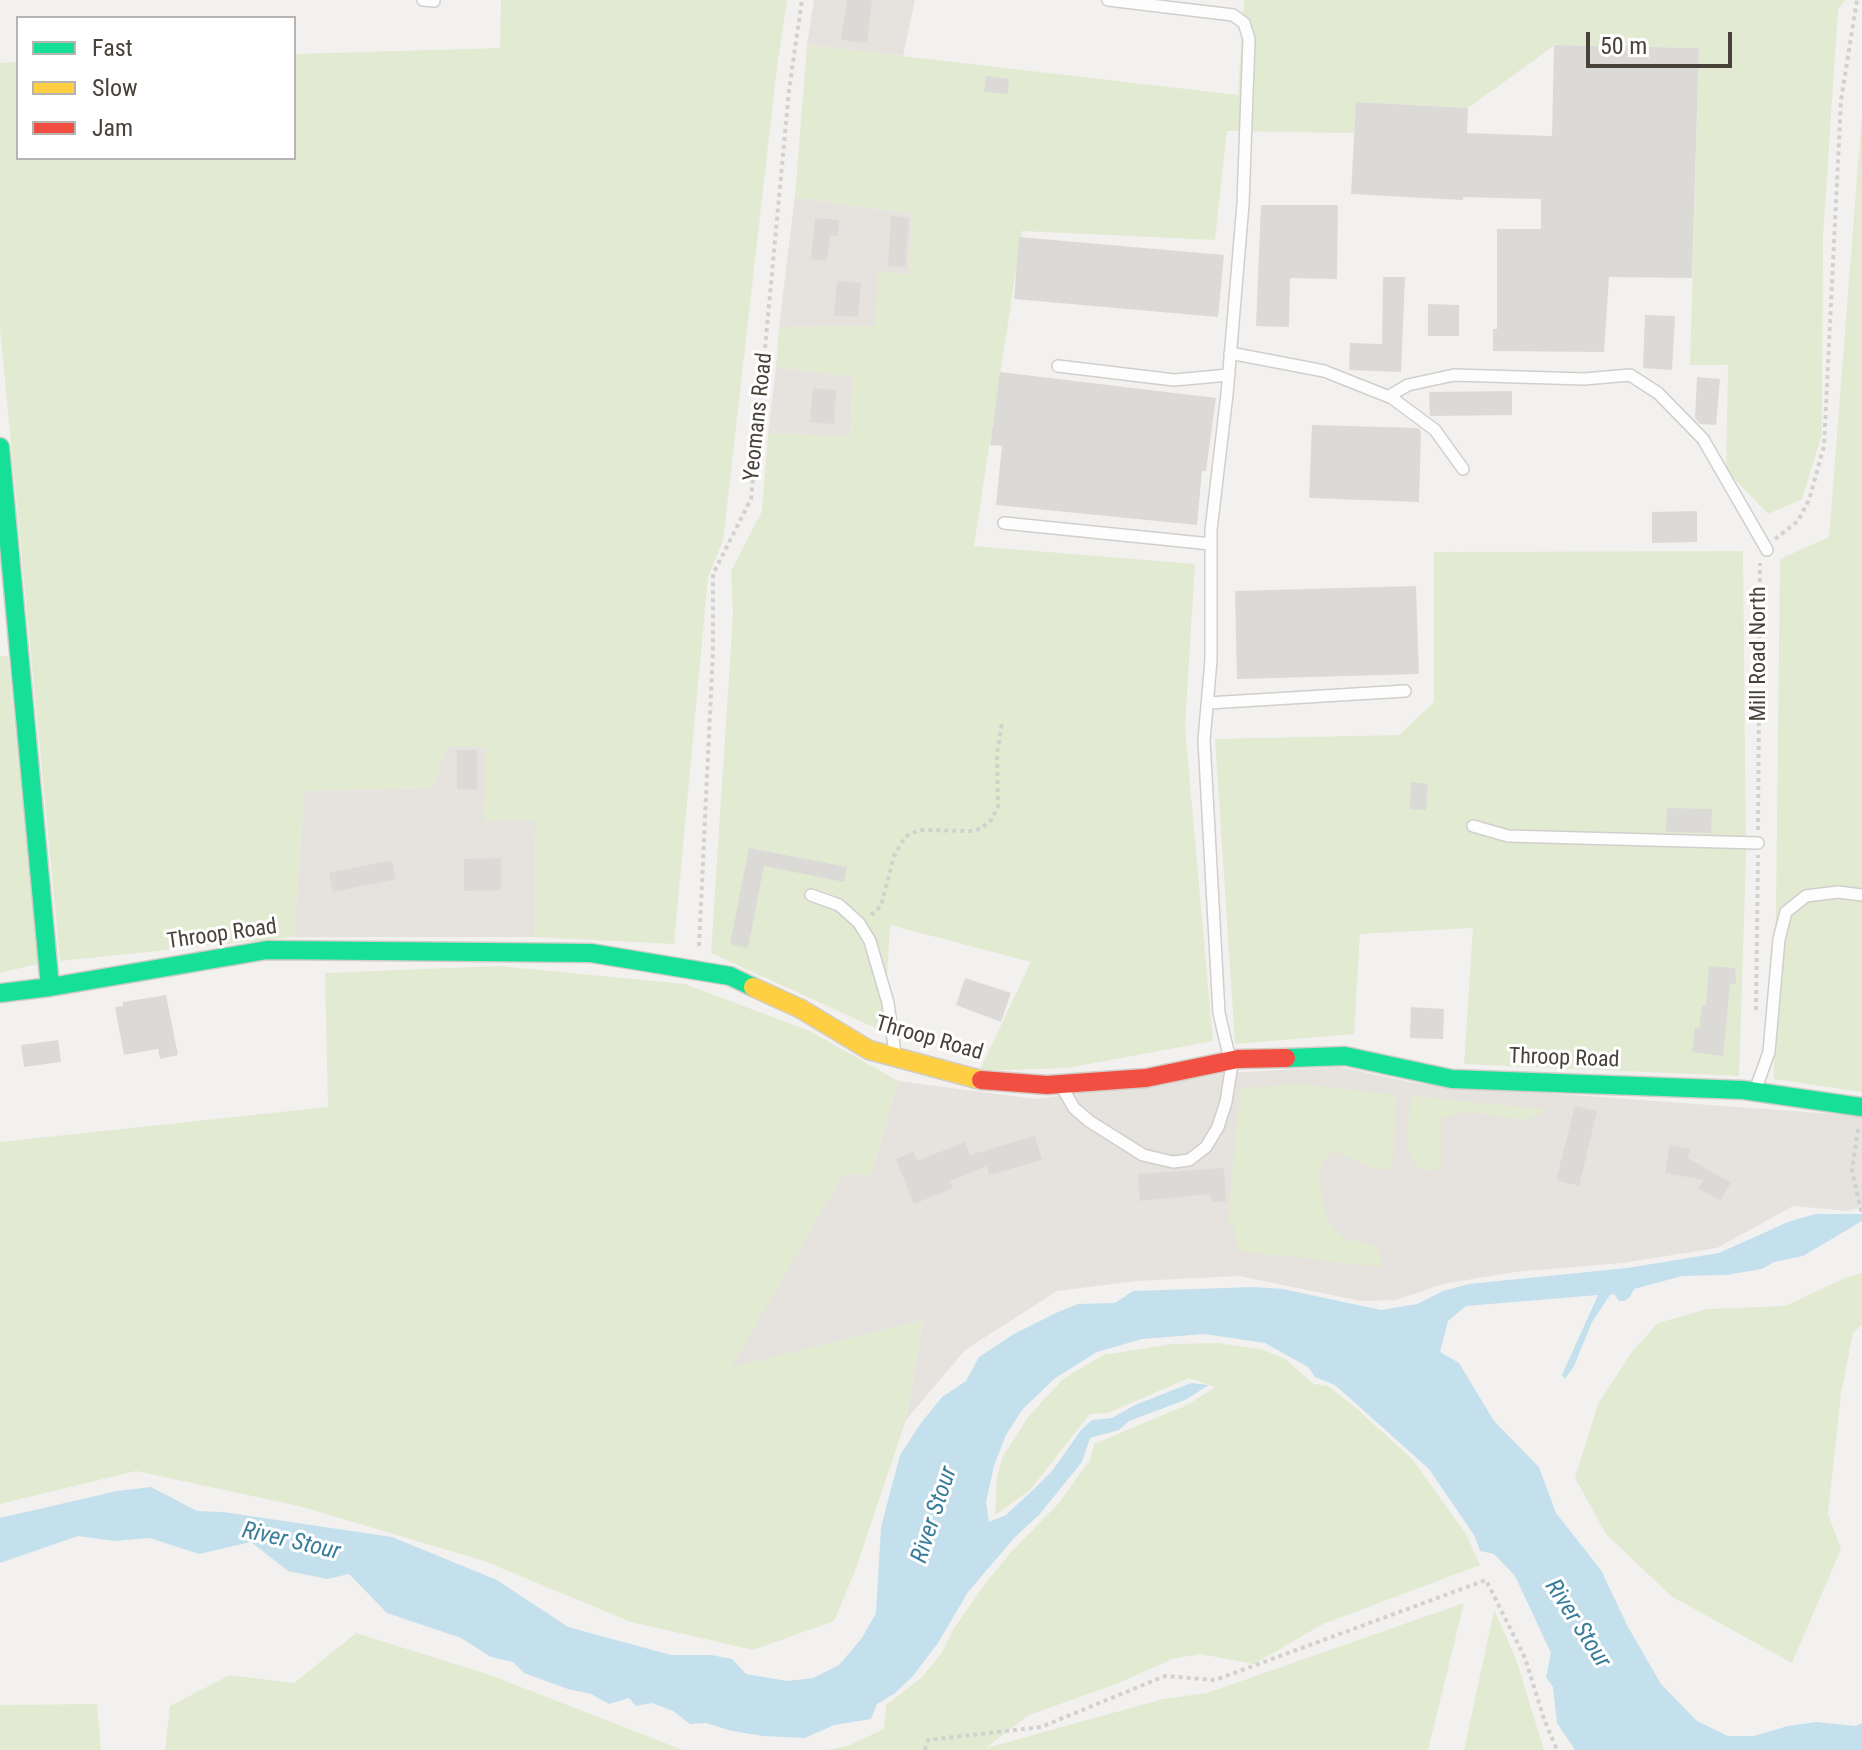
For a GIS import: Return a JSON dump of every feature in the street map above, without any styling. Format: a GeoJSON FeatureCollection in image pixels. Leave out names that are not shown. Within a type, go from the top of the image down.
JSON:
{"type":"FeatureCollection","features":[{"type":"Feature","properties":{"kind":"street"},"geometry":{"type":"LineString","coordinates":[[0,447],[50,987]]}},
{"type":"Feature","properties":{"kind":"street","name":"Throop Road"},"geometry":{"type":"LineString","coordinates":[[0,993],[267,950],[591,953],[730,976],[801,1009],[869,1050],[971,1079],[1061,1084],[1146,1078],[1231,1060],[1345,1056],[1452,1079],[1755,1092],[1861,1115]]}},
{"type":"Feature","properties":{"kind":"lane"},"geometry":{"type":"LineString","coordinates":[[423,0],[434,1]]}},
{"type":"Feature","properties":{"kind":"lane"},"geometry":{"type":"LineString","coordinates":[[1061,1084],[1074,1108],[1089,1121],[1143,1155],[1173,1162],[1189,1160],[1206,1147],[1218,1127],[1226,1102],[1231,1060],[1219,1013],[1204,740],[1211,660],[1211,544],[1229,375],[1249,48],[1244,23],[1233,15],[1108,0]]}},
{"type":"Feature","properties":{"kind":"lane"},"geometry":{"type":"LineString","coordinates":[[1230,353],[1324,371],[1389,396],[1435,430],[1463,469]]}},
{"type":"Feature","properties":{"kind":"lane"},"geometry":{"type":"LineString","coordinates":[[1058,366],[1174,380],[1229,375]]}},
{"type":"Feature","properties":{"kind":"lane"},"geometry":{"type":"LineString","coordinates":[[1389,396],[1408,385],[1454,375],[1584,379],[1630,375],[1658,393],[1703,439],[1767,550]]}},
{"type":"Feature","properties":{"kind":"lane"},"geometry":{"type":"LineString","coordinates":[[1004,523],[1211,544]]}},
{"type":"Feature","properties":{"kind":"lane"},"geometry":{"type":"LineString","coordinates":[[1208,703],[1405,691]]}},
{"type":"Feature","properties":{"kind":"lane"},"geometry":{"type":"LineString","coordinates":[[1473,826],[1508,836],[1758,843]]}},
{"type":"Feature","properties":{"kind":"lane"},"geometry":{"type":"LineString","coordinates":[[1755,1092],[1769,1052],[1779,939],[1786,912],[1806,896],[1838,892],[1862,895]]}},
{"type":"Feature","properties":{"kind":"lane"},"geometry":{"type":"LineString","coordinates":[[811,895],[839,905],[859,923],[870,941],[885,989],[896,1058]]}},
{"type":"Feature","properties":{"kind":"path","name":"Yeomans Road"},"geometry":{"type":"LineString","coordinates":[[698,971],[713,650],[713,574],[751,499],[789,90],[802,0]]}},
{"type":"Feature","properties":{"kind":"path"},"geometry":{"type":"LineString","coordinates":[[1767,550],[1772,540],[1798,521],[1809,500],[1824,446],[1841,100],[1857,0]]}},
{"type":"Feature","properties":{"kind":"path","name":"Mill Road North"},"geometry":{"type":"LineString","coordinates":[[1755,1014],[1759,565],[1767,550]]}},
{"type":"Feature","properties":{"kind":"path"},"geometry":{"type":"LineString","coordinates":[[859,923],[881,906],[894,856],[905,837],[919,830],[973,831],[992,819],[998,806],[997,754],[1002,723]]}},
{"type":"Feature","properties":{"kind":"path"},"geometry":{"type":"LineString","coordinates":[[1861,1115],[1852,1170],[1862,1215]]}},
{"type":"Feature","properties":{"kind":"path"},"geometry":{"type":"LineString","coordinates":[[925,1750],[928,1740],[1041,1727],[1165,1676],[1215,1680],[1486,1580],[1525,1658],[1557,1750]]}},
{"type":"Feature","properties":{"kind":"shaded area"},"geometry":{"type":"Polygon","coordinates":[[[814,0],[915,0],[903,56],[807,45],[814,0]]]}},
{"type":"Feature","properties":{"kind":"shaded area"},"geometry":{"type":"Polygon","coordinates":[[[795,197],[912,214],[909,274],[875,326],[779,327],[795,197]]]}},
{"type":"Feature","properties":{"kind":"shaded area"},"geometry":{"type":"Polygon","coordinates":[[[776,367],[853,377],[850,437],[768,433],[776,367]]]}},
{"type":"Feature","properties":{"kind":"shaded area"},"geometry":{"type":"Polygon","coordinates":[[[447,746],[486,746],[535,820],[534,937],[294,937],[304,791],[432,788],[447,746]]]}},
{"type":"Feature","properties":{"kind":"shaded area"},"geometry":{"type":"Polygon","coordinates":[[[1339,1067],[1420,1084],[1862,1116],[1862,1207],[1848,1211],[1793,1206],[1717,1248],[1622,1263],[1514,1272],[1443,1284],[1396,1300],[1361,1301],[1239,1276],[1136,1281],[1057,1291],[965,1350],[906,1420],[923,1320],[730,1369],[843,1174],[871,1175],[898,1081],[1035,1099],[1226,1073],[1339,1067]]]}},
{"type":"Feature","properties":{"kind":"green space"},"geometry":{"type":"Polygon","coordinates":[[[501,0],[787,0],[723,541],[708,577],[674,944],[534,937],[535,820],[484,821],[485,747],[447,746],[432,788],[304,791],[294,937],[60,961],[0,328],[0,63],[16,62],[16,160],[296,160],[296,54],[500,48],[501,0]]]}},
{"type":"Feature","properties":{"kind":"green space"},"geometry":{"type":"Polygon","coordinates":[[[1244,0],[1845,0],[1838,10],[1823,238],[1822,434],[1802,499],[1768,514],[1726,470],[1728,365],[1690,365],[1699,48],[1555,45],[1468,108],[1357,102],[1354,133],[1227,131],[1215,240],[1022,231],[974,546],[1195,564],[1185,727],[1213,1041],[1067,1068],[979,1071],[1031,962],[890,925],[884,1032],[711,953],[733,615],[731,571],[762,511],[768,433],[850,437],[853,377],[776,367],[779,327],[875,326],[878,272],[909,274],[912,214],[795,197],[807,45],[1238,95],[1244,0]]]}},
{"type":"Feature","properties":{"kind":"green space"},"geometry":{"type":"Polygon","coordinates":[[[1862,114],[1862,1092],[1774,1079],[1780,559],[1829,537],[1862,114]]]}},
{"type":"Feature","properties":{"kind":"green space"},"geometry":{"type":"Polygon","coordinates":[[[1743,551],[1746,857],[1739,1076],[1464,1064],[1473,928],[1360,934],[1354,1034],[1235,1044],[1215,739],[1399,735],[1434,702],[1434,552],[1743,551]]]}},
{"type":"Feature","properties":{"kind":"green space"},"geometry":{"type":"Polygon","coordinates":[[[0,656],[8,656],[38,964],[0,973],[0,656]]]}},
{"type":"Feature","properties":{"kind":"green space"},"geometry":{"type":"Polygon","coordinates":[[[498,966],[685,984],[810,1031],[898,1081],[871,1175],[843,1174],[731,1368],[923,1320],[906,1420],[855,1571],[834,1621],[753,1650],[631,1622],[484,1561],[299,1506],[136,1471],[0,1504],[0,1142],[328,1107],[325,973],[498,966]]]}},
{"type":"Feature","properties":{"kind":"green space"},"geometry":{"type":"Polygon","coordinates":[[[1300,1084],[1396,1095],[1393,1165],[1378,1170],[1333,1151],[1324,1160],[1320,1171],[1327,1221],[1344,1239],[1376,1246],[1381,1267],[1238,1251],[1234,1226],[1228,1224],[1240,1088],[1300,1084]]]}},
{"type":"Feature","properties":{"kind":"green space"},"geometry":{"type":"Polygon","coordinates":[[[1411,1096],[1549,1110],[1526,1120],[1470,1112],[1441,1118],[1441,1169],[1427,1171],[1419,1169],[1407,1144],[1411,1096]]]}},
{"type":"Feature","properties":{"kind":"green space"},"geometry":{"type":"Polygon","coordinates":[[[1862,1273],[1862,1325],[1853,1333],[1841,1394],[1828,1514],[1841,1549],[1792,1663],[1671,1596],[1606,1534],[1575,1478],[1598,1404],[1631,1353],[1658,1323],[1707,1309],[1785,1306],[1862,1273]]]}},
{"type":"Feature","properties":{"kind":"green space"},"geometry":{"type":"Polygon","coordinates":[[[1218,1343],[1261,1349],[1285,1359],[1314,1384],[1328,1386],[1357,1409],[1412,1459],[1466,1534],[1480,1565],[1323,1624],[1254,1664],[1200,1654],[1172,1659],[1119,1683],[1029,1715],[986,1748],[1163,1699],[1207,1693],[1464,1603],[1428,1750],[829,1750],[847,1746],[884,1729],[886,1705],[921,1678],[941,1654],[954,1628],[985,1584],[1009,1554],[1058,1504],[1090,1460],[1094,1444],[1189,1404],[1215,1387],[1189,1378],[1108,1413],[1090,1414],[1030,1490],[995,1515],[997,1477],[1003,1456],[1029,1416],[1063,1379],[1103,1355],[1172,1344],[1218,1343]]]}},
{"type":"Feature","properties":{"kind":"green space"},"geometry":{"type":"Polygon","coordinates":[[[1494,1610],[1516,1659],[1544,1750],[1464,1750],[1494,1610]]]}},
{"type":"Feature","properties":{"kind":"green space"},"geometry":{"type":"Polygon","coordinates":[[[356,1633],[490,1675],[683,1750],[165,1750],[170,1706],[230,1675],[294,1683],[356,1633]]]}},
{"type":"Feature","properties":{"kind":"green space"},"geometry":{"type":"Polygon","coordinates":[[[97,1704],[101,1750],[0,1750],[0,1705],[97,1704]]]}},
{"type":"Feature","properties":{"kind":"water","name":"River Stour"},"geometry":{"type":"Polygon","coordinates":[[[1815,1214],[1862,1214],[1862,1221],[1803,1256],[1774,1262],[1762,1269],[1726,1275],[1682,1276],[1634,1289],[1624,1301],[1619,1301],[1614,1294],[1610,1295],[1592,1322],[1574,1366],[1565,1379],[1562,1375],[1598,1295],[1466,1306],[1448,1321],[1440,1352],[1459,1363],[1494,1421],[1539,1467],[1556,1513],[1601,1570],[1628,1627],[1661,1684],[1697,1721],[1728,1736],[1754,1736],[1816,1722],[1855,1726],[1862,1723],[1862,1750],[1575,1750],[1557,1723],[1553,1687],[1546,1677],[1551,1653],[1515,1576],[1494,1554],[1480,1551],[1474,1535],[1429,1469],[1335,1385],[1315,1377],[1308,1367],[1265,1343],[1204,1334],[1142,1339],[1097,1352],[1054,1379],[1022,1410],[1006,1435],[994,1466],[986,1502],[989,1522],[1006,1515],[1035,1488],[1092,1420],[1112,1418],[1135,1405],[1191,1383],[1209,1385],[1185,1400],[1129,1421],[1119,1430],[1090,1438],[1082,1462],[1039,1515],[1016,1536],[968,1592],[938,1643],[912,1677],[894,1694],[877,1704],[871,1719],[834,1725],[805,1738],[763,1736],[706,1723],[690,1724],[673,1711],[652,1703],[636,1706],[629,1698],[609,1704],[591,1694],[524,1673],[513,1662],[491,1657],[461,1638],[387,1613],[349,1574],[327,1579],[288,1571],[251,1542],[199,1554],[150,1538],[114,1541],[78,1536],[0,1563],[0,1518],[117,1491],[151,1487],[197,1511],[223,1512],[392,1537],[497,1580],[568,1627],[671,1655],[711,1655],[732,1659],[746,1674],[787,1681],[813,1678],[839,1665],[862,1638],[876,1613],[881,1527],[900,1455],[921,1423],[942,1397],[966,1381],[979,1357],[1014,1334],[1058,1312],[1078,1304],[1115,1303],[1133,1291],[1255,1287],[1283,1289],[1381,1310],[1417,1304],[1443,1291],[1469,1284],[1627,1268],[1719,1253],[1788,1222],[1815,1214]]]}},
{"type":"Feature","properties":{"kind":"building"},"geometry":{"type":"Polygon","coordinates":[[[847,0],[872,0],[867,43],[841,40],[847,0]]]}},
{"type":"Feature","properties":{"kind":"building"},"geometry":{"type":"Polygon","coordinates":[[[1554,45],[1699,48],[1692,278],[1609,277],[1604,352],[1493,351],[1493,329],[1497,329],[1497,229],[1541,229],[1541,199],[1463,197],[1463,200],[1351,194],[1356,102],[1468,108],[1467,133],[1552,136],[1554,45]]]}},
{"type":"Feature","properties":{"kind":"building"},"geometry":{"type":"Polygon","coordinates":[[[986,76],[1009,79],[1008,94],[984,92],[986,76]]]}},
{"type":"Feature","properties":{"kind":"building"},"geometry":{"type":"Polygon","coordinates":[[[1261,205],[1338,205],[1337,279],[1290,278],[1289,327],[1256,326],[1261,205]]]}},
{"type":"Feature","properties":{"kind":"building"},"geometry":{"type":"Polygon","coordinates":[[[891,216],[909,218],[905,267],[888,266],[891,216]]]}},
{"type":"Feature","properties":{"kind":"building"},"geometry":{"type":"Polygon","coordinates":[[[815,218],[839,220],[838,236],[830,235],[827,261],[811,259],[815,218]]]}},
{"type":"Feature","properties":{"kind":"building"},"geometry":{"type":"Polygon","coordinates":[[[1019,237],[1224,255],[1218,317],[1014,299],[1019,237]]]}},
{"type":"Feature","properties":{"kind":"building"},"geometry":{"type":"Polygon","coordinates":[[[1383,277],[1405,277],[1401,372],[1349,370],[1350,343],[1382,344],[1383,277]]]}},
{"type":"Feature","properties":{"kind":"building"},"geometry":{"type":"Polygon","coordinates":[[[837,281],[861,283],[858,317],[834,316],[837,281]]]}},
{"type":"Feature","properties":{"kind":"building"},"geometry":{"type":"Polygon","coordinates":[[[1428,304],[1459,305],[1459,336],[1428,336],[1428,304]]]}},
{"type":"Feature","properties":{"kind":"building"},"geometry":{"type":"Polygon","coordinates":[[[1645,315],[1675,316],[1672,370],[1643,368],[1645,315]]]}},
{"type":"Feature","properties":{"kind":"building"},"geometry":{"type":"Polygon","coordinates":[[[1000,372],[1216,398],[1206,471],[1202,471],[1197,525],[996,505],[1002,446],[990,445],[1000,372]]]}},
{"type":"Feature","properties":{"kind":"building"},"geometry":{"type":"Polygon","coordinates":[[[1697,377],[1720,379],[1716,425],[1700,424],[1695,418],[1697,377]]]}},
{"type":"Feature","properties":{"kind":"building"},"geometry":{"type":"Polygon","coordinates":[[[813,388],[836,390],[834,424],[810,422],[813,388]]]}},
{"type":"Feature","properties":{"kind":"building"},"geometry":{"type":"Polygon","coordinates":[[[1512,391],[1512,415],[1430,416],[1429,392],[1512,391]]]}},
{"type":"Feature","properties":{"kind":"building"},"geometry":{"type":"Polygon","coordinates":[[[1312,425],[1418,428],[1421,431],[1419,502],[1309,498],[1312,425]]]}},
{"type":"Feature","properties":{"kind":"building"},"geometry":{"type":"Polygon","coordinates":[[[1697,511],[1697,542],[1652,543],[1652,512],[1697,511]]]}},
{"type":"Feature","properties":{"kind":"building"},"geometry":{"type":"Polygon","coordinates":[[[1416,586],[1419,674],[1237,679],[1235,591],[1416,586]]]}},
{"type":"Feature","properties":{"kind":"building"},"geometry":{"type":"Polygon","coordinates":[[[457,750],[477,750],[477,790],[457,789],[457,750]]]}},
{"type":"Feature","properties":{"kind":"building"},"geometry":{"type":"Polygon","coordinates":[[[1411,782],[1428,784],[1426,810],[1410,809],[1411,782]]]}},
{"type":"Feature","properties":{"kind":"building"},"geometry":{"type":"Polygon","coordinates":[[[1667,808],[1712,809],[1711,833],[1666,832],[1667,808]]]}},
{"type":"Feature","properties":{"kind":"building"},"geometry":{"type":"Polygon","coordinates":[[[749,848],[847,867],[844,882],[764,866],[748,948],[730,944],[749,848]]]}},
{"type":"Feature","properties":{"kind":"building"},"geometry":{"type":"Polygon","coordinates":[[[501,858],[501,890],[464,891],[464,859],[501,858]]]}},
{"type":"Feature","properties":{"kind":"building"},"geometry":{"type":"Polygon","coordinates":[[[392,860],[396,879],[333,892],[329,873],[392,860]]]}},
{"type":"Feature","properties":{"kind":"building"},"geometry":{"type":"Polygon","coordinates":[[[1709,966],[1735,968],[1736,984],[1730,984],[1723,1056],[1692,1052],[1695,1027],[1699,1028],[1702,1005],[1706,1006],[1709,966]]]}},
{"type":"Feature","properties":{"kind":"building"},"geometry":{"type":"Polygon","coordinates":[[[965,978],[1011,993],[1001,1022],[956,1005],[965,978]]]}},
{"type":"Feature","properties":{"kind":"building"},"geometry":{"type":"Polygon","coordinates":[[[166,995],[178,1055],[160,1059],[158,1049],[124,1055],[115,1007],[123,1006],[123,1002],[166,995]]]}},
{"type":"Feature","properties":{"kind":"building"},"geometry":{"type":"Polygon","coordinates":[[[1411,1007],[1444,1009],[1443,1039],[1410,1038],[1411,1007]]]}},
{"type":"Feature","properties":{"kind":"building"},"geometry":{"type":"Polygon","coordinates":[[[58,1040],[61,1062],[24,1067],[21,1045],[58,1040]]]}},
{"type":"Feature","properties":{"kind":"building"},"geometry":{"type":"Polygon","coordinates":[[[1575,1106],[1597,1111],[1579,1186],[1556,1180],[1575,1106]]]}},
{"type":"Feature","properties":{"kind":"building"},"geometry":{"type":"Polygon","coordinates":[[[1035,1136],[1042,1160],[989,1175],[987,1166],[950,1181],[953,1188],[914,1204],[896,1159],[914,1152],[917,1161],[965,1142],[970,1155],[1035,1136]]]}},
{"type":"Feature","properties":{"kind":"building"},"geometry":{"type":"Polygon","coordinates":[[[1670,1145],[1690,1149],[1688,1158],[1731,1183],[1720,1200],[1698,1188],[1704,1180],[1665,1173],[1670,1145]]]}},
{"type":"Feature","properties":{"kind":"building"},"geometry":{"type":"Polygon","coordinates":[[[1224,1168],[1226,1202],[1211,1202],[1210,1194],[1140,1201],[1138,1174],[1224,1168]]]}},
{"type":"Feature","properties":{"kind":"traffic: fast"},"geometry":{"type":"LineString","coordinates":[[0,447],[50,987]]}},
{"type":"Feature","properties":{"kind":"traffic: fast"},"geometry":{"type":"LineString","coordinates":[[0,993],[267,950],[591,953],[730,976],[753,987]]}},
{"type":"Feature","properties":{"kind":"traffic: fast"},"geometry":{"type":"LineString","coordinates":[[1286,1058],[1345,1056],[1452,1079],[1743,1090],[1862,1107]]}},
{"type":"Feature","properties":{"kind":"traffic: slow"},"geometry":{"type":"LineString","coordinates":[[753,987],[801,1009],[869,1050],[981,1080]]}},
{"type":"Feature","properties":{"kind":"traffic: jam"},"geometry":{"type":"LineString","coordinates":[[981,1080],[1047,1085],[1146,1078],[1238,1059],[1286,1058]]}}]}
